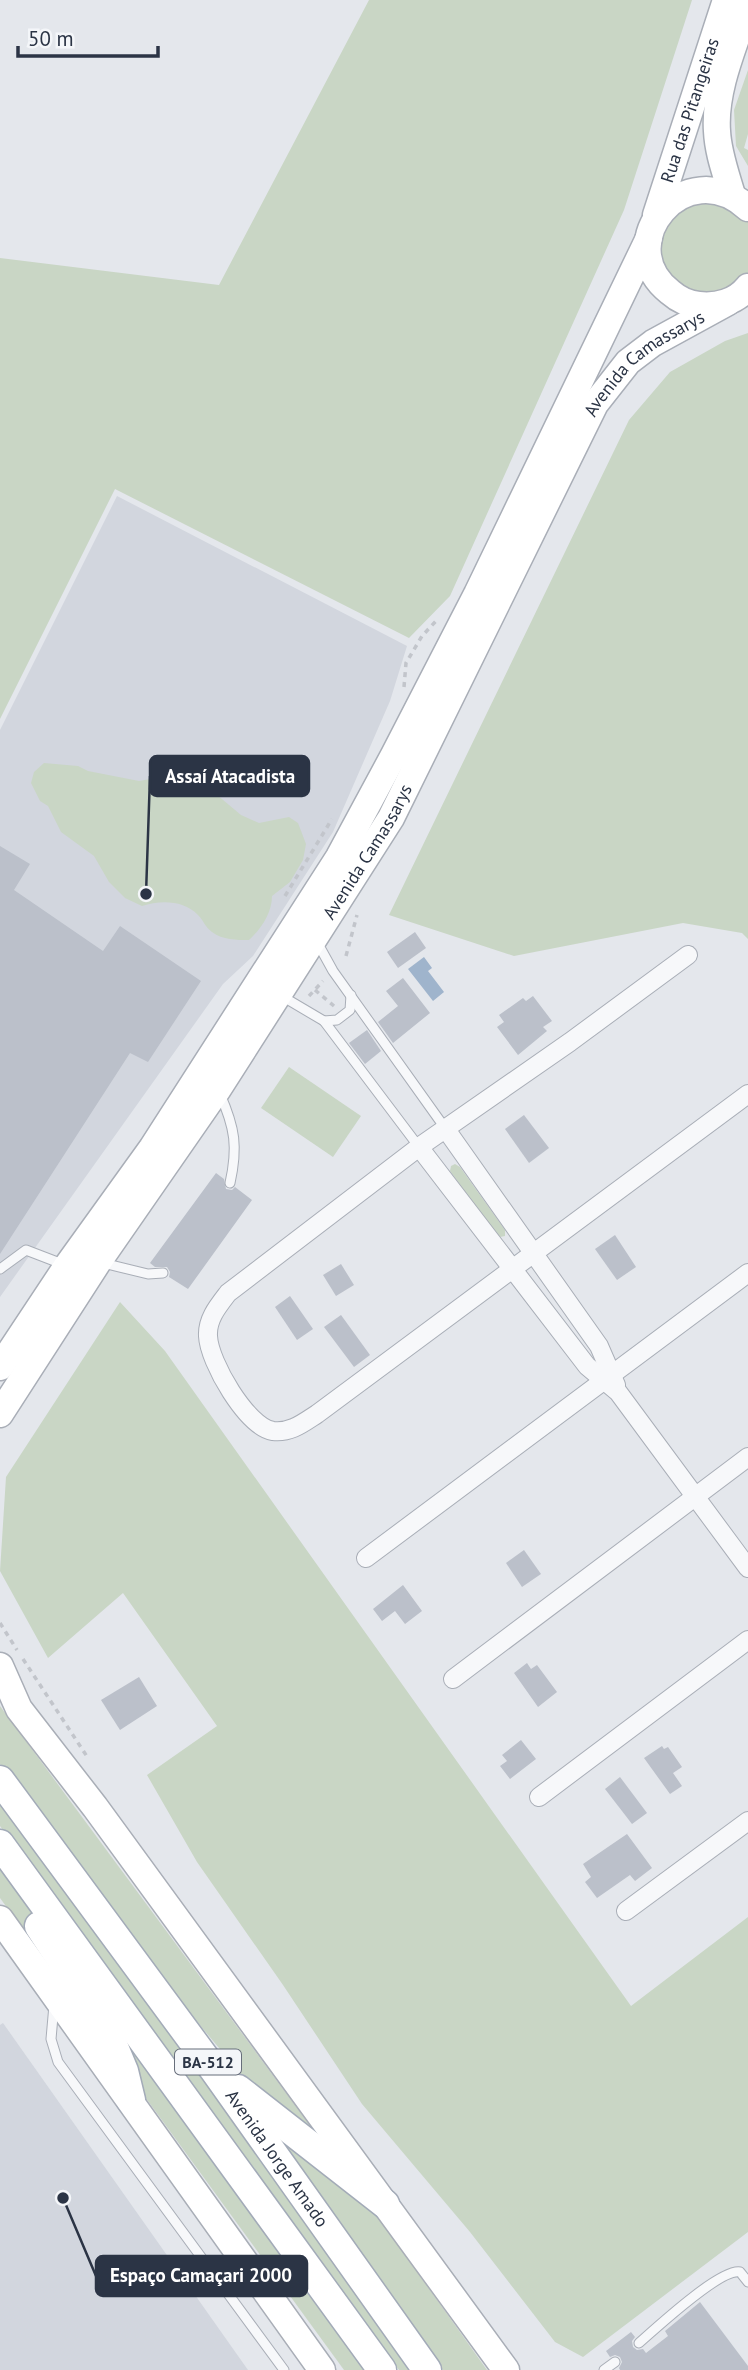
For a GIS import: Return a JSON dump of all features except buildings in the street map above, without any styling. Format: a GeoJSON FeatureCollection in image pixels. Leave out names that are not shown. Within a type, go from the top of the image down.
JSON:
{"type":"FeatureCollection","features":[{"type":"Feature","properties":{"kind":"main road","name":"Avenida Jorge Amado"},"geometry":{"type":"LineString","coordinates":[[0,1780],[214,2070],[427,2370]]}},
{"type":"Feature","properties":{"kind":"main road"},"geometry":{"type":"LineString","coordinates":[[8,1854],[43,1934],[107,2030],[124,2071],[131,2100]]}},
{"type":"Feature","properties":{"kind":"main road","name":"BA-512"},"geometry":{"type":"LineString","coordinates":[[8,1854],[382,2370]]}},
{"type":"Feature","properties":{"kind":"main road"},"geometry":{"type":"LineString","coordinates":[[214,2070],[385,2204]]}},
{"type":"Feature","properties":{"kind":"street","name":"Rua das Pitangeiras"},"geometry":{"type":"LineString","coordinates":[[652,230],[726,0]]}},
{"type":"Feature","properties":{"kind":"street","name":"Rua das Pitangeiras"},"geometry":{"type":"LineString","coordinates":[[740,202],[719,150],[716,130],[718,101],[748,4]]}},
{"type":"Feature","properties":{"kind":"street"},"geometry":{"type":"LineString","coordinates":[[740,202],[714,190],[696,190],[679,196],[665,206],[652,230],[648,256],[663,287],[677,298],[693,305],[711,306],[742,293]]}},
{"type":"Feature","properties":{"kind":"street","name":"Avenida Camassarys"},"geometry":{"type":"LineString","coordinates":[[0,1367],[67,1266],[152,1148],[345,846],[477,594],[652,230]]}},
{"type":"Feature","properties":{"kind":"street","name":"Avenida Camassarys"},"geometry":{"type":"LineString","coordinates":[[0,1414],[98,1262],[218,1089],[391,818],[595,404],[628,362],[653,343],[742,293]]}},
{"type":"Feature","properties":{"kind":"street"},"geometry":{"type":"LineString","coordinates":[[688,955],[570,1042],[419,1147],[228,1293],[212,1315],[207,1334],[212,1357],[223,1378],[256,1424],[264,1429],[290,1430],[748,1094]]}},
{"type":"Feature","properties":{"kind":"street"},"geometry":{"type":"LineString","coordinates":[[445,1128],[599,1346],[611,1382],[748,1568]]}},
{"type":"Feature","properties":{"kind":"street"},"geometry":{"type":"LineString","coordinates":[[419,1147],[587,1366],[611,1382]]}},
{"type":"Feature","properties":{"kind":"street"},"geometry":{"type":"LineString","coordinates":[[366,1558],[611,1382],[748,1273]]}},
{"type":"Feature","properties":{"kind":"street"},"geometry":{"type":"LineString","coordinates":[[453,1679],[748,1457]]}},
{"type":"Feature","properties":{"kind":"street"},"geometry":{"type":"LineString","coordinates":[[539,1797],[748,1640]]}},
{"type":"Feature","properties":{"kind":"street"},"geometry":{"type":"LineString","coordinates":[[0,1666],[19,1709]]}},
{"type":"Feature","properties":{"kind":"street"},"geometry":{"type":"LineString","coordinates":[[0,1685],[95,1807],[506,2370]]}},
{"type":"Feature","properties":{"kind":"street"},"geometry":{"type":"LineString","coordinates":[[626,1911],[748,1821]]}},
{"type":"Feature","properties":{"kind":"street"},"geometry":{"type":"LineString","coordinates":[[0,1919],[8,1938],[55,1993],[321,2370]]}},
{"type":"Feature","properties":{"kind":"lane"},"geometry":{"type":"LineString","coordinates":[[314,937],[333,971],[445,1128]]}},
{"type":"Feature","properties":{"kind":"lane"},"geometry":{"type":"LineString","coordinates":[[278,994],[324,1021],[419,1147]]}},
{"type":"Feature","properties":{"kind":"lane"},"geometry":{"type":"LineString","coordinates":[[324,1021],[337,1020],[350,1010],[351,995]]}},
{"type":"Feature","properties":{"kind":"lane"},"geometry":{"type":"LineString","coordinates":[[218,1089],[234,1130],[234,1164],[230,1183]]}},
{"type":"Feature","properties":{"kind":"lane"},"geometry":{"type":"LineString","coordinates":[[0,1269],[21,1251],[26,1250],[67,1266]]}},
{"type":"Feature","properties":{"kind":"lane"},"geometry":{"type":"LineString","coordinates":[[98,1262],[148,1274],[163,1273]]}},
{"type":"Feature","properties":{"kind":"lane"},"geometry":{"type":"LineString","coordinates":[[55,1993],[51,2039],[58,2062],[284,2370]]}},
{"type":"Feature","properties":{"kind":"lane"},"geometry":{"type":"LineString","coordinates":[[639,2343],[728,2273],[740,2272],[748,2282]]}},
{"type":"Feature","properties":{"kind":"lane"},"geometry":{"type":"LineString","coordinates":[[604,2370],[615,2362]]}},
{"type":"Feature","properties":{"kind":"path"},"geometry":{"type":"LineString","coordinates":[[404,688],[405,663],[422,636],[440,618]]}},
{"type":"Feature","properties":{"kind":"path"},"geometry":{"type":"LineString","coordinates":[[284,898],[334,816]]}},
{"type":"Feature","properties":{"kind":"path"},"geometry":{"type":"LineString","coordinates":[[307,998],[323,981]]}},
{"type":"Feature","properties":{"kind":"path"},"geometry":{"type":"LineString","coordinates":[[315,990],[336,1008]]}},
{"type":"Feature","properties":{"kind":"shaded area"},"geometry":{"type":"Polygon","coordinates":[[[117,496],[407,646],[390,701],[333,832],[253,956],[223,984],[0,1297],[0,730],[117,496]]]}},
{"type":"Feature","properties":{"kind":"shaded area"},"geometry":{"type":"Polygon","coordinates":[[[3,2023],[248,2370],[0,2370],[0,2025],[3,2023]]]}},
{"type":"Feature","properties":{"kind":"green space"},"geometry":{"type":"Polygon","coordinates":[[[369,0],[692,0],[624,210],[450,596],[409,638],[115,489],[0,719],[0,258],[219,285],[369,0]]]}},
{"type":"Feature","properties":{"kind":"green space"},"geometry":{"type":"Polygon","coordinates":[[[748,70],[748,134],[744,148],[748,150],[748,166],[736,146],[734,110],[748,70]]]}},
{"type":"Feature","properties":{"kind":"green space"},"geometry":{"type":"Polygon","coordinates":[[[714,197],[748,218],[748,279],[712,300],[668,284],[657,233],[665,217],[714,197]]]}},
{"type":"Feature","properties":{"kind":"green space"},"geometry":{"type":"Polygon","coordinates":[[[748,333],[748,939],[742,933],[683,923],[514,956],[389,915],[629,420],[670,372],[725,341],[748,333]]]}},
{"type":"Feature","properties":{"kind":"green space"},"geometry":{"type":"Polygon","coordinates":[[[44,763],[78,766],[88,771],[139,781],[167,776],[193,792],[210,789],[241,815],[259,823],[289,817],[298,823],[306,844],[303,860],[290,882],[272,896],[265,920],[249,940],[221,937],[186,906],[164,902],[142,906],[125,898],[109,882],[94,856],[61,832],[48,806],[40,801],[31,783],[34,772],[44,763]]]}},
{"type":"Feature","properties":{"kind":"green space"},"geometry":{"type":"Polygon","coordinates":[[[289,1067],[361,1116],[333,1157],[261,1108],[289,1067]]]}},
{"type":"Feature","properties":{"kind":"green space"},"geometry":{"type":"Polygon","coordinates":[[[455,1164],[460,1167],[505,1230],[505,1236],[496,1234],[450,1171],[455,1164]]]}},
{"type":"Feature","properties":{"kind":"green space"},"geometry":{"type":"Polygon","coordinates":[[[120,1302],[165,1351],[631,2006],[748,1917],[748,2232],[583,2357],[555,2342],[470,2232],[362,2104],[197,1862],[147,1775],[217,1726],[123,1593],[48,1658],[0,1571],[6,1477],[120,1302]]]}},
{"type":"Feature","properties":{"kind":"green space"},"geometry":{"type":"Polygon","coordinates":[[[0,1706],[323,2143],[241,2074],[128,1940],[0,1764],[0,1706]]]}},
{"type":"Feature","properties":{"kind":"green space"},"geometry":{"type":"Polygon","coordinates":[[[0,1800],[413,2370],[399,2370],[0,1826],[0,1800]]]}},
{"type":"Feature","properties":{"kind":"green space"},"geometry":{"type":"Polygon","coordinates":[[[0,1858],[372,2370],[344,2370],[0,1898],[0,1858]]]}},
{"type":"Feature","properties":{"kind":"green space"},"geometry":{"type":"Polygon","coordinates":[[[253,2109],[378,2217],[487,2370],[443,2370],[253,2109]]]}},
{"type":"Feature","properties":{"kind":"water"},"geometry":{"type":"Polygon","coordinates":[[[424,957],[432,968],[428,971],[444,992],[433,1001],[408,969],[424,957]]]}},
{"type":"Feature","properties":{"kind":"place","name":"Assaí Atacadista"},"geometry":{"type":"Point","coordinates":[146,894]}},
{"type":"Feature","properties":{"kind":"place","name":"Espaço Camaçari 2000"},"geometry":{"type":"Point","coordinates":[63,2198]}}]}
